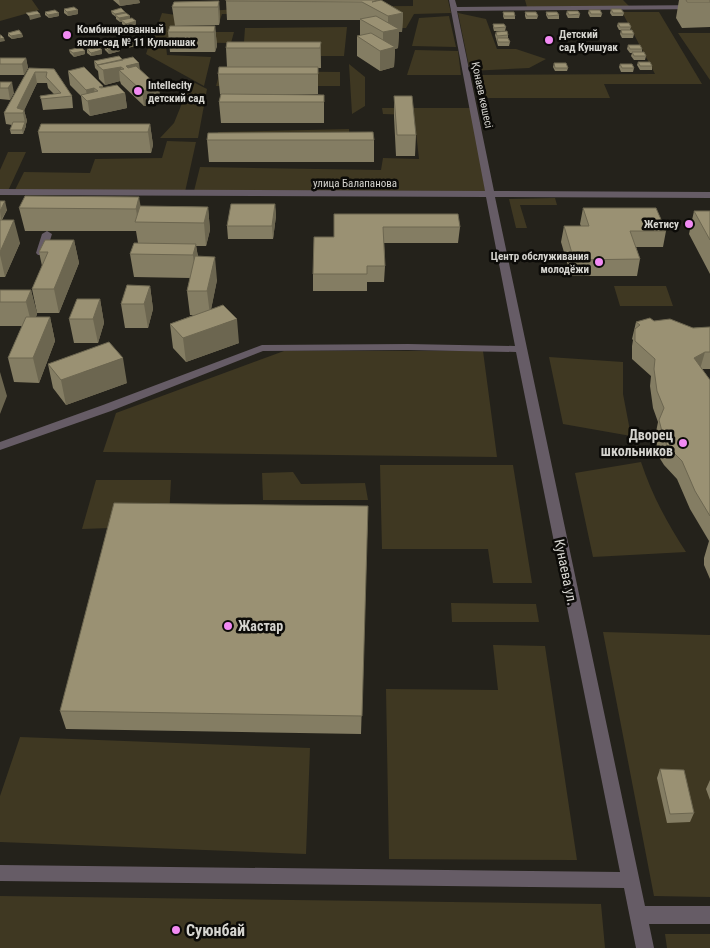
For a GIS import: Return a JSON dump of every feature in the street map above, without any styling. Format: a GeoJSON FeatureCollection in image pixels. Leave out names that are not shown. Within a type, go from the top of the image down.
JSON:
{"type":"FeatureCollection","features":[{"type":"Feature","properties":{"kind":"street","name":"Қонаев көшесі"},"geometry":{"type":"LineString","coordinates":[[452,0],[490,195]]}},
{"type":"Feature","properties":{"kind":"street"},"geometry":{"type":"LineString","coordinates":[[454,9],[710,7]]}},
{"type":"Feature","properties":{"kind":"street","name":"улица Балапанова"},"geometry":{"type":"LineString","coordinates":[[0,192],[710,195]]}},
{"type":"Feature","properties":{"kind":"street","name":"Кунаева ул."},"geometry":{"type":"LineString","coordinates":[[490,195],[645,948]]}},
{"type":"Feature","properties":{"kind":"street"},"geometry":{"type":"LineString","coordinates":[[41,253],[47,234]]}},
{"type":"Feature","properties":{"kind":"street"},"geometry":{"type":"LineString","coordinates":[[0,446],[107,408],[262,348],[408,347],[521,349]]}},
{"type":"Feature","properties":{"kind":"street"},"geometry":{"type":"LineString","coordinates":[[0,873],[630,880]]}},
{"type":"Feature","properties":{"kind":"street"},"geometry":{"type":"LineString","coordinates":[[638,915],[710,916]]}},
{"type":"Feature","properties":{"kind":"shaded area"},"geometry":{"type":"Polygon","coordinates":[[[0,0],[32,0],[39,10],[0,21],[0,0]]]}},
{"type":"Feature","properties":{"kind":"shaded area"},"geometry":{"type":"Polygon","coordinates":[[[413,0],[448,0],[451,13],[414,14],[406,28],[400,28],[375,15],[222,14],[220,20],[179,21],[178,13],[266,7],[413,6],[413,0]]]}},
{"type":"Feature","properties":{"kind":"shaded area"},"geometry":{"type":"Polygon","coordinates":[[[525,0],[623,0],[629,6],[527,7],[525,0]]]}},
{"type":"Feature","properties":{"kind":"shaded area"},"geometry":{"type":"Polygon","coordinates":[[[622,12],[659,12],[702,84],[604,84],[610,98],[482,98],[477,75],[655,74],[622,12]]]}},
{"type":"Feature","properties":{"kind":"shaded area"},"geometry":{"type":"Polygon","coordinates":[[[162,13],[176,15],[176,32],[234,32],[231,43],[152,42],[162,13]]]}},
{"type":"Feature","properties":{"kind":"shaded area"},"geometry":{"type":"Polygon","coordinates":[[[458,13],[486,19],[497,49],[516,49],[546,59],[529,68],[470,71],[458,13]]]}},
{"type":"Feature","properties":{"kind":"shaded area"},"geometry":{"type":"Polygon","coordinates":[[[449,16],[456,47],[412,46],[419,18],[449,16]]]}},
{"type":"Feature","properties":{"kind":"shaded area"},"geometry":{"type":"Polygon","coordinates":[[[347,27],[344,56],[243,56],[245,28],[347,27]]]}},
{"type":"Feature","properties":{"kind":"shaded area"},"geometry":{"type":"Polygon","coordinates":[[[678,33],[710,33],[710,80],[678,33]]]}},
{"type":"Feature","properties":{"kind":"shaded area"},"geometry":{"type":"Polygon","coordinates":[[[149,45],[166,46],[167,55],[211,57],[204,86],[146,54],[149,45]]]}},
{"type":"Feature","properties":{"kind":"shaded area"},"geometry":{"type":"Polygon","coordinates":[[[415,50],[458,51],[461,75],[407,75],[415,50]]]}},
{"type":"Feature","properties":{"kind":"shaded area"},"geometry":{"type":"Polygon","coordinates":[[[349,64],[365,77],[365,106],[352,114],[349,64]]]}},
{"type":"Feature","properties":{"kind":"shaded area"},"geometry":{"type":"Polygon","coordinates":[[[220,71],[340,72],[340,86],[216,86],[220,71]]]}},
{"type":"Feature","properties":{"kind":"shaded area"},"geometry":{"type":"Polygon","coordinates":[[[191,81],[207,89],[198,138],[160,138],[174,123],[191,81]]]}},
{"type":"Feature","properties":{"kind":"shaded area"},"geometry":{"type":"Polygon","coordinates":[[[382,108],[471,108],[486,194],[194,191],[200,167],[381,170],[383,158],[419,159],[414,115],[383,114],[382,108]]]}},
{"type":"Feature","properties":{"kind":"shaded area"},"geometry":{"type":"Polygon","coordinates":[[[349,129],[350,143],[217,145],[218,132],[349,129]]]}},
{"type":"Feature","properties":{"kind":"shaded area"},"geometry":{"type":"Polygon","coordinates":[[[167,141],[196,142],[185,192],[15,190],[24,172],[90,173],[95,159],[162,158],[167,141]]]}},
{"type":"Feature","properties":{"kind":"shaded area"},"geometry":{"type":"Polygon","coordinates":[[[8,152],[26,152],[8,191],[0,190],[0,170],[8,152]]]}},
{"type":"Feature","properties":{"kind":"shaded area"},"geometry":{"type":"Polygon","coordinates":[[[555,198],[557,205],[520,205],[527,228],[516,228],[509,199],[555,198]]]}},
{"type":"Feature","properties":{"kind":"shaded area"},"geometry":{"type":"Polygon","coordinates":[[[614,286],[666,286],[673,306],[620,306],[614,286]]]}},
{"type":"Feature","properties":{"kind":"shaded area"},"geometry":{"type":"Polygon","coordinates":[[[284,351],[483,351],[497,457],[103,452],[116,413],[284,351]]]}},
{"type":"Feature","properties":{"kind":"shaded area"},"geometry":{"type":"Polygon","coordinates":[[[549,357],[623,362],[623,394],[631,436],[563,424],[549,357]]]}},
{"type":"Feature","properties":{"kind":"shaded area"},"geometry":{"type":"Polygon","coordinates":[[[641,462],[650,486],[672,530],[686,552],[593,557],[575,473],[641,462]]]}},
{"type":"Feature","properties":{"kind":"shaded area"},"geometry":{"type":"Polygon","coordinates":[[[380,465],[513,465],[532,583],[493,583],[488,549],[382,549],[380,465]]]}},
{"type":"Feature","properties":{"kind":"shaded area"},"geometry":{"type":"Polygon","coordinates":[[[293,472],[301,484],[365,483],[368,500],[263,500],[262,473],[293,472]]]}},
{"type":"Feature","properties":{"kind":"shaded area"},"geometry":{"type":"Polygon","coordinates":[[[96,480],[171,480],[169,518],[110,528],[82,529],[96,480]]]}},
{"type":"Feature","properties":{"kind":"shaded area"},"geometry":{"type":"Polygon","coordinates":[[[451,603],[536,604],[539,622],[452,622],[451,603]]]}},
{"type":"Feature","properties":{"kind":"shaded area"},"geometry":{"type":"Polygon","coordinates":[[[603,632],[710,635],[710,897],[654,896],[603,632]]]}},
{"type":"Feature","properties":{"kind":"shaded area"},"geometry":{"type":"Polygon","coordinates":[[[493,645],[545,646],[577,860],[389,859],[386,689],[498,690],[493,645]]]}},
{"type":"Feature","properties":{"kind":"shaded area"},"geometry":{"type":"Polygon","coordinates":[[[20,737],[310,748],[306,854],[0,842],[0,796],[20,737]]]}},
{"type":"Feature","properties":{"kind":"shaded area"},"geometry":{"type":"Polygon","coordinates":[[[0,896],[601,904],[605,948],[0,948],[0,896]]]}},
{"type":"Feature","properties":{"kind":"shaded area"},"geometry":{"type":"Polygon","coordinates":[[[665,934],[710,934],[710,948],[667,948],[665,934]]]}},
{"type":"Feature","properties":{"kind":"building"},"geometry":{"type":"Polygon","coordinates":[[[226,0],[378,0],[372,2],[381,0],[403,13],[388,16],[362,2],[226,0]]]}},
{"type":"Feature","properties":{"kind":"building"},"geometry":{"type":"Polygon","coordinates":[[[686,0],[710,0],[710,2],[687,2],[686,0]]]}},
{"type":"Feature","properties":{"kind":"building"},"geometry":{"type":"Polygon","coordinates":[[[219,1],[218,7],[172,7],[174,2],[219,1]]]}},
{"type":"Feature","properties":{"kind":"building"},"geometry":{"type":"Polygon","coordinates":[[[74,7],[78,10],[67,12],[64,9],[74,7]]]}},
{"type":"Feature","properties":{"kind":"building"},"geometry":{"type":"Polygon","coordinates":[[[121,8],[125,12],[115,14],[111,11],[121,8]]]}},
{"type":"Feature","properties":{"kind":"building"},"geometry":{"type":"Polygon","coordinates":[[[611,9],[621,9],[624,13],[613,13],[611,9]]]}},
{"type":"Feature","properties":{"kind":"building"},"geometry":{"type":"Polygon","coordinates":[[[55,10],[59,13],[48,15],[45,12],[55,10]]]}},
{"type":"Feature","properties":{"kind":"building"},"geometry":{"type":"Polygon","coordinates":[[[589,10],[600,10],[602,14],[591,14],[589,10]]]}},
{"type":"Feature","properties":{"kind":"building"},"geometry":{"type":"Polygon","coordinates":[[[37,11],[40,14],[29,16],[26,13],[37,11]]]}},
{"type":"Feature","properties":{"kind":"building"},"geometry":{"type":"Polygon","coordinates":[[[567,11],[578,11],[580,14],[569,15],[567,11]]]}},
{"type":"Feature","properties":{"kind":"building"},"geometry":{"type":"Polygon","coordinates":[[[503,12],[514,12],[515,16],[504,16],[503,12]]]}},
{"type":"Feature","properties":{"kind":"building"},"geometry":{"type":"Polygon","coordinates":[[[525,12],[536,12],[538,16],[527,16],[525,12]]]}},
{"type":"Feature","properties":{"kind":"building"},"geometry":{"type":"Polygon","coordinates":[[[546,12],[557,12],[559,15],[548,16],[546,12]]]}},
{"type":"Feature","properties":{"kind":"building"},"geometry":{"type":"Polygon","coordinates":[[[126,13],[130,16],[119,18],[115,15],[126,13]]]}},
{"type":"Feature","properties":{"kind":"building"},"geometry":{"type":"Polygon","coordinates":[[[376,16],[399,29],[383,32],[360,19],[376,16]]]}},
{"type":"Feature","properties":{"kind":"building"},"geometry":{"type":"Polygon","coordinates":[[[132,18],[136,21],[126,24],[121,20],[132,18]]]}},
{"type":"Feature","properties":{"kind":"building"},"geometry":{"type":"Polygon","coordinates":[[[618,23],[629,23],[631,27],[620,27],[618,23]]]}},
{"type":"Feature","properties":{"kind":"building"},"geometry":{"type":"Polygon","coordinates":[[[493,24],[504,24],[506,27],[494,28],[493,24]]]}},
{"type":"Feature","properties":{"kind":"building"},"geometry":{"type":"Polygon","coordinates":[[[136,25],[140,29],[129,31],[125,28],[136,25]]]}},
{"type":"Feature","properties":{"kind":"building"},"geometry":{"type":"Polygon","coordinates":[[[170,26],[215,26],[214,32],[168,32],[170,26]]]}},
{"type":"Feature","properties":{"kind":"building"},"geometry":{"type":"Polygon","coordinates":[[[19,30],[22,34],[11,36],[8,33],[19,30]]]}},
{"type":"Feature","properties":{"kind":"building"},"geometry":{"type":"Polygon","coordinates":[[[621,30],[632,30],[634,34],[622,34],[621,30]]]}},
{"type":"Feature","properties":{"kind":"building"},"geometry":{"type":"Polygon","coordinates":[[[507,31],[508,35],[497,36],[496,32],[507,31]]]}},
{"type":"Feature","properties":{"kind":"building"},"geometry":{"type":"Polygon","coordinates":[[[371,33],[395,47],[380,51],[357,36],[371,33]]]}},
{"type":"Feature","properties":{"kind":"building"},"geometry":{"type":"Polygon","coordinates":[[[497,38],[508,38],[510,42],[498,42],[497,38]]]}},
{"type":"Feature","properties":{"kind":"building"},"geometry":{"type":"Polygon","coordinates":[[[132,39],[137,42],[126,45],[122,41],[132,39]]]}},
{"type":"Feature","properties":{"kind":"building"},"geometry":{"type":"Polygon","coordinates":[[[227,42],[321,42],[320,48],[226,48],[227,42]]]}},
{"type":"Feature","properties":{"kind":"building"},"geometry":{"type":"Polygon","coordinates":[[[115,44],[119,48],[108,50],[104,46],[115,44]]]}},
{"type":"Feature","properties":{"kind":"building"},"geometry":{"type":"Polygon","coordinates":[[[628,45],[640,45],[642,49],[630,49],[628,45]]]}},
{"type":"Feature","properties":{"kind":"building"},"geometry":{"type":"Polygon","coordinates":[[[81,47],[85,51],[73,53],[69,50],[81,47]]]}},
{"type":"Feature","properties":{"kind":"building"},"geometry":{"type":"Polygon","coordinates":[[[98,47],[102,50],[91,53],[87,49],[98,47]]]}},
{"type":"Feature","properties":{"kind":"building"},"geometry":{"type":"Polygon","coordinates":[[[632,52],[644,52],[646,56],[634,56],[632,52]]]}},
{"type":"Feature","properties":{"kind":"building"},"geometry":{"type":"Polygon","coordinates":[[[119,56],[123,60],[98,65],[94,61],[119,56]]]}},
{"type":"Feature","properties":{"kind":"building"},"geometry":{"type":"Polygon","coordinates":[[[133,57],[139,63],[126,66],[128,68],[136,66],[159,87],[142,91],[119,70],[124,69],[121,67],[103,70],[97,65],[133,57]]]}},
{"type":"Feature","properties":{"kind":"building"},"geometry":{"type":"Polygon","coordinates":[[[0,58],[26,58],[22,64],[0,64],[0,58]]]}},
{"type":"Feature","properties":{"kind":"building"},"geometry":{"type":"Polygon","coordinates":[[[638,62],[650,62],[652,66],[640,66],[638,62]]]}},
{"type":"Feature","properties":{"kind":"building"},"geometry":{"type":"Polygon","coordinates":[[[554,63],[566,63],[568,68],[555,68],[554,63]]]}},
{"type":"Feature","properties":{"kind":"building"},"geometry":{"type":"Polygon","coordinates":[[[620,64],[632,64],[634,68],[622,68],[620,64]]]}},
{"type":"Feature","properties":{"kind":"building"},"geometry":{"type":"Polygon","coordinates":[[[84,67],[103,86],[99,87],[117,85],[125,93],[87,101],[81,95],[98,91],[94,88],[86,90],[68,71],[84,67]]]}},
{"type":"Feature","properties":{"kind":"building"},"geometry":{"type":"Polygon","coordinates":[[[219,67],[318,67],[318,74],[218,74],[219,67]]]}},
{"type":"Feature","properties":{"kind":"building"},"geometry":{"type":"Polygon","coordinates":[[[29,68],[54,69],[72,96],[41,99],[40,96],[61,93],[46,77],[47,72],[35,72],[17,108],[24,110],[23,113],[4,113],[29,68]]]}},
{"type":"Feature","properties":{"kind":"building"},"geometry":{"type":"Polygon","coordinates":[[[0,82],[12,82],[8,88],[0,88],[0,82]]]}},
{"type":"Feature","properties":{"kind":"building"},"geometry":{"type":"Polygon","coordinates":[[[221,94],[324,95],[324,102],[219,102],[221,94]]]}},
{"type":"Feature","properties":{"kind":"building"},"geometry":{"type":"Polygon","coordinates":[[[394,96],[412,96],[416,135],[397,135],[394,96]]]}},
{"type":"Feature","properties":{"kind":"building"},"geometry":{"type":"Polygon","coordinates":[[[13,122],[25,122],[22,130],[10,130],[13,122]]]}},
{"type":"Feature","properties":{"kind":"building"},"geometry":{"type":"Polygon","coordinates":[[[41,124],[150,124],[148,132],[38,132],[41,124]]]}},
{"type":"Feature","properties":{"kind":"building"},"geometry":{"type":"Polygon","coordinates":[[[373,132],[374,140],[207,140],[208,133],[373,132]]]}},
{"type":"Feature","properties":{"kind":"building"},"geometry":{"type":"Polygon","coordinates":[[[25,196],[139,197],[136,209],[19,208],[25,196]]]}},
{"type":"Feature","properties":{"kind":"building"},"geometry":{"type":"Polygon","coordinates":[[[0,201],[5,201],[0,211],[0,201]]]}},
{"type":"Feature","properties":{"kind":"building"},"geometry":{"type":"Polygon","coordinates":[[[231,204],[275,204],[272,226],[227,226],[231,204]]]}},
{"type":"Feature","properties":{"kind":"building"},"geometry":{"type":"Polygon","coordinates":[[[140,206],[208,207],[204,223],[135,222],[140,206]]]}},
{"type":"Feature","properties":{"kind":"building"},"geometry":{"type":"Polygon","coordinates":[[[583,208],[656,208],[666,231],[630,231],[640,259],[574,260],[564,226],[589,226],[583,208]]]}},
{"type":"Feature","properties":{"kind":"building"},"geometry":{"type":"Polygon","coordinates":[[[694,211],[710,211],[710,240],[694,211]]]}},
{"type":"Feature","properties":{"kind":"building"},"geometry":{"type":"Polygon","coordinates":[[[334,214],[458,214],[460,227],[383,227],[385,266],[367,266],[367,274],[313,274],[314,237],[334,237],[334,214]]]}},
{"type":"Feature","properties":{"kind":"building"},"geometry":{"type":"Polygon","coordinates":[[[0,220],[14,220],[0,252],[0,220]]]}},
{"type":"Feature","properties":{"kind":"building"},"geometry":{"type":"Polygon","coordinates":[[[45,240],[74,240],[54,289],[32,289],[48,252],[39,252],[45,240]]]}},
{"type":"Feature","properties":{"kind":"building"},"geometry":{"type":"Polygon","coordinates":[[[134,243],[196,244],[193,255],[130,254],[134,243]]]}},
{"type":"Feature","properties":{"kind":"building"},"geometry":{"type":"Polygon","coordinates":[[[195,256],[215,257],[207,291],[187,291],[195,256]]]}},
{"type":"Feature","properties":{"kind":"building"},"geometry":{"type":"Polygon","coordinates":[[[127,285],[150,286],[144,304],[121,304],[127,285]]]}},
{"type":"Feature","properties":{"kind":"building"},"geometry":{"type":"Polygon","coordinates":[[[0,290],[31,290],[26,302],[0,302],[0,290]]]}},
{"type":"Feature","properties":{"kind":"building"},"geometry":{"type":"Polygon","coordinates":[[[77,299],[100,299],[93,319],[69,319],[77,299]]]}},
{"type":"Feature","properties":{"kind":"building"},"geometry":{"type":"Polygon","coordinates":[[[223,305],[237,319],[183,338],[170,324],[223,305]]]}},
{"type":"Feature","properties":{"kind":"building"},"geometry":{"type":"Polygon","coordinates":[[[26,317],[50,317],[33,358],[8,358],[26,317]]]}},
{"type":"Feature","properties":{"kind":"building","name":"Дворец школьников"},"geometry":{"type":"Polygon","coordinates":[[[650,318],[654,321],[670,319],[693,328],[710,327],[710,352],[705,352],[694,358],[710,380],[710,516],[695,491],[682,461],[668,447],[664,439],[659,420],[664,408],[657,391],[654,369],[655,359],[635,341],[635,329],[640,325],[636,322],[650,318]]]}},
{"type":"Feature","properties":{"kind":"building"},"geometry":{"type":"Polygon","coordinates":[[[109,342],[123,358],[61,380],[48,364],[109,342]]]}},
{"type":"Feature","properties":{"kind":"building","name":"Жастар"},"geometry":{"type":"Polygon","coordinates":[[[114,503],[368,506],[362,716],[60,711],[114,503]]]}},
{"type":"Feature","properties":{"kind":"building"},"geometry":{"type":"Polygon","coordinates":[[[660,769],[684,770],[694,813],[670,814],[660,769]]]}},
{"type":"Feature","properties":{"kind":"place","name":"Комбинированный ясли-сад № 11 Кулыншак"},"geometry":{"type":"Point","coordinates":[67,35]}},
{"type":"Feature","properties":{"kind":"place","name":"Детский сад Куншуак"},"geometry":{"type":"Point","coordinates":[549,40]}},
{"type":"Feature","properties":{"kind":"place","name":"Intellecity детский сад"},"geometry":{"type":"Point","coordinates":[138,91]}},
{"type":"Feature","properties":{"kind":"place","name":"Жетису"},"geometry":{"type":"Point","coordinates":[689,224]}},
{"type":"Feature","properties":{"kind":"place","name":"Центр обслуживания молодёжи"},"geometry":{"type":"Point","coordinates":[599,262]}},
{"type":"Feature","properties":{"kind":"place","name":"Дворец школьников"},"geometry":{"type":"Point","coordinates":[683,443]}},
{"type":"Feature","properties":{"kind":"place","name":"Жастар"},"geometry":{"type":"Point","coordinates":[228,626]}},
{"type":"Feature","properties":{"kind":"place","name":"Суюнбай"},"geometry":{"type":"Point","coordinates":[176,930]}}]}
